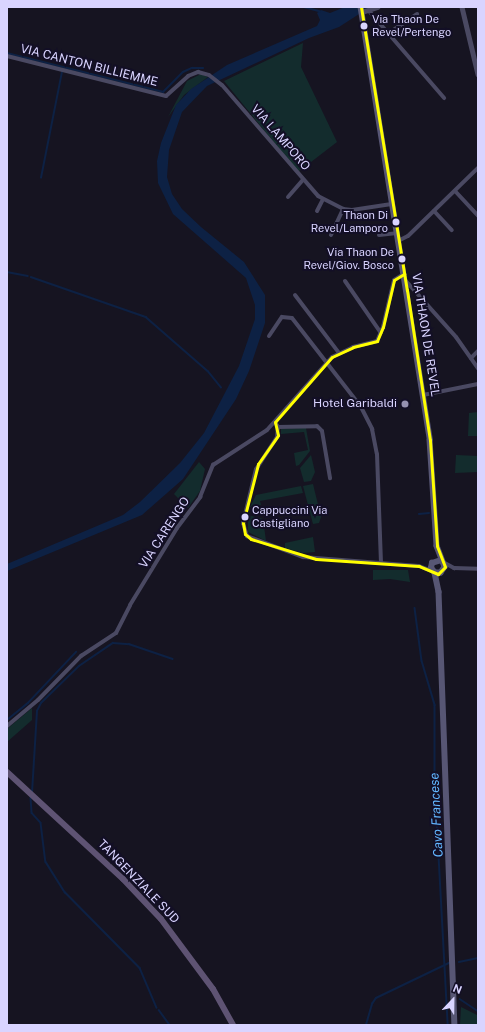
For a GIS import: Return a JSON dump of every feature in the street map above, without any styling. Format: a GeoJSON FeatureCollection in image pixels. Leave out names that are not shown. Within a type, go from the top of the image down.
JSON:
{"type":"FeatureCollection","features":[{"type":"Feature","properties":{"kind":"main road","name":"VIA THAON DE REVEL"},"geometry":{"type":"LineString","coordinates":[[361,10],[430,440],[437,546],[442,561],[443,572],[439,590]]}},
{"type":"Feature","properties":{"kind":"main road","name":"VIA THAON DE REVEL"},"geometry":{"type":"LineString","coordinates":[[437,546],[433,562],[433,572],[439,590]]}},
{"type":"Feature","properties":{"kind":"main road"},"geometry":{"type":"LineString","coordinates":[[433,562],[442,561]]}},
{"type":"Feature","properties":{"kind":"main road"},"geometry":{"type":"LineString","coordinates":[[433,572],[443,572]]}},
{"type":"Feature","properties":{"kind":"main road"},"geometry":{"type":"LineString","coordinates":[[439,590],[455,1025]]}},
{"type":"Feature","properties":{"kind":"main road","name":"TANGENZIALE SUD"},"geometry":{"type":"LineString","coordinates":[[7,772],[123,879],[161,919],[213,989],[233,1025]]}},
{"type":"Feature","properties":{"kind":"street"},"geometry":{"type":"LineString","coordinates":[[361,10],[369,11],[378,7]]}},
{"type":"Feature","properties":{"kind":"street"},"geometry":{"type":"LineString","coordinates":[[462,7],[477,56],[478,74]]}},
{"type":"Feature","properties":{"kind":"street"},"geometry":{"type":"LineString","coordinates":[[369,11],[444,98]]}},
{"type":"Feature","properties":{"kind":"street"},"geometry":{"type":"LineString","coordinates":[[389,33],[417,14]]}},
{"type":"Feature","properties":{"kind":"street","name":"VIA CANTON BILLIEMME"},"geometry":{"type":"LineString","coordinates":[[7,56],[166,96]]}},
{"type":"Feature","properties":{"kind":"street","name":"VIA LAMPORO"},"geometry":{"type":"LineString","coordinates":[[166,96],[193,73],[209,75],[222,85],[303,180],[323,199],[343,209],[361,209],[392,204]]}},
{"type":"Feature","properties":{"kind":"street"},"geometry":{"type":"LineString","coordinates":[[398,241],[408,236],[478,168]]}},
{"type":"Feature","properties":{"kind":"street"},"geometry":{"type":"LineString","coordinates":[[288,197],[303,180]]}},
{"type":"Feature","properties":{"kind":"street"},"geometry":{"type":"LineString","coordinates":[[455,191],[478,216]]}},
{"type":"Feature","properties":{"kind":"street"},"geometry":{"type":"LineString","coordinates":[[317,211],[323,199]]}},
{"type":"Feature","properties":{"kind":"street"},"geometry":{"type":"LineString","coordinates":[[332,235],[343,209]]}},
{"type":"Feature","properties":{"kind":"street"},"geometry":{"type":"LineString","coordinates":[[434,211],[452,230]]}},
{"type":"Feature","properties":{"kind":"street"},"geometry":{"type":"LineString","coordinates":[[379,235],[397,233]]}},
{"type":"Feature","properties":{"kind":"street"},"geometry":{"type":"LineString","coordinates":[[381,333],[394,280],[405,277],[456,337],[478,369]]}},
{"type":"Feature","properties":{"kind":"street"},"geometry":{"type":"LineString","coordinates":[[345,281],[381,333]]}},
{"type":"Feature","properties":{"kind":"street"},"geometry":{"type":"LineString","coordinates":[[295,295],[339,353]]}},
{"type":"Feature","properties":{"kind":"street"},"geometry":{"type":"LineString","coordinates":[[269,336],[282,317],[288,316],[361,407],[372,429],[377,454],[380,563]]}},
{"type":"Feature","properties":{"kind":"street","name":"VIA CARENGO"},"geometry":{"type":"LineString","coordinates":[[7,726],[38,700],[81,656],[116,633],[132,600],[177,528],[200,497],[209,470],[224,456],[256,439],[275,422],[326,362],[339,353],[377,341],[381,333]]}},
{"type":"Feature","properties":{"kind":"street"},"geometry":{"type":"LineString","coordinates":[[471,358],[478,352]]}},
{"type":"Feature","properties":{"kind":"street"},"geometry":{"type":"LineString","coordinates":[[423,395],[478,384]]}},
{"type":"Feature","properties":{"kind":"street"},"geometry":{"type":"LineString","coordinates":[[275,422],[278,427],[277,437],[256,469],[243,523],[245,534],[251,539],[303,557],[419,566],[433,572]]}},
{"type":"Feature","properties":{"kind":"street"},"geometry":{"type":"LineString","coordinates":[[278,427],[317,426],[322,431],[330,478]]}},
{"type":"Feature","properties":{"kind":"street"},"geometry":{"type":"LineString","coordinates":[[442,561],[454,568]]}},
{"type":"Feature","properties":{"kind":"street"},"geometry":{"type":"LineString","coordinates":[[419,566],[433,562]]}},
{"type":"Feature","properties":{"kind":"street"},"geometry":{"type":"LineString","coordinates":[[443,572],[454,568],[478,569]]}},
{"type":"Feature","properties":{"kind":"green space"},"geometry":{"type":"Polygon","coordinates":[[[303,43],[301,67],[337,142],[298,172],[224,81],[303,43]]]}},
{"type":"Feature","properties":{"kind":"green space"},"geometry":{"type":"Polygon","coordinates":[[[201,74],[208,77],[184,95],[168,117],[187,81],[201,74]]]}},
{"type":"Feature","properties":{"kind":"green space"},"geometry":{"type":"Polygon","coordinates":[[[478,412],[478,441],[477,436],[468,436],[469,413],[478,412]]]}},
{"type":"Feature","properties":{"kind":"green space"},"geometry":{"type":"Polygon","coordinates":[[[306,428],[310,451],[299,465],[296,466],[294,453],[308,450],[304,432],[281,434],[281,429],[306,428]]]}},
{"type":"Feature","properties":{"kind":"green space"},"geometry":{"type":"Polygon","coordinates":[[[311,455],[315,472],[311,481],[304,482],[300,468],[311,455]]]}},
{"type":"Feature","properties":{"kind":"green space"},"geometry":{"type":"Polygon","coordinates":[[[456,455],[478,456],[478,472],[455,473],[456,455]]]}},
{"type":"Feature","properties":{"kind":"green space"},"geometry":{"type":"Polygon","coordinates":[[[199,462],[205,469],[200,491],[188,508],[174,494],[199,462]]]}},
{"type":"Feature","properties":{"kind":"green space"},"geometry":{"type":"Polygon","coordinates":[[[313,484],[321,517],[319,523],[313,524],[303,486],[313,484]]]}},
{"type":"Feature","properties":{"kind":"green space"},"geometry":{"type":"Polygon","coordinates":[[[301,486],[303,493],[260,501],[261,505],[250,507],[256,495],[301,486]]]}},
{"type":"Feature","properties":{"kind":"green space"},"geometry":{"type":"Polygon","coordinates":[[[248,515],[263,519],[266,541],[248,532],[248,515]]]}},
{"type":"Feature","properties":{"kind":"green space"},"geometry":{"type":"Polygon","coordinates":[[[313,537],[315,552],[303,553],[285,548],[285,543],[313,537]]]}},
{"type":"Feature","properties":{"kind":"green space"},"geometry":{"type":"Polygon","coordinates":[[[373,570],[408,570],[410,582],[390,579],[373,580],[373,570]]]}},
{"type":"Feature","properties":{"kind":"green space"},"geometry":{"type":"Polygon","coordinates":[[[32,708],[32,720],[7,742],[7,729],[32,708]]]}},
{"type":"Feature","properties":{"kind":"green space"},"geometry":{"type":"Polygon","coordinates":[[[461,1007],[477,1015],[477,1025],[460,1025],[461,1007]]]}},
{"type":"Feature","properties":{"kind":"water"},"geometry":{"type":"Polygon","coordinates":[[[345,7],[370,7],[339,27],[309,38],[207,86],[182,112],[169,150],[167,177],[172,194],[182,209],[201,227],[244,262],[265,295],[265,323],[249,371],[236,399],[183,479],[142,515],[7,571],[7,564],[123,515],[140,502],[180,463],[204,433],[239,366],[255,319],[255,305],[246,278],[173,214],[158,183],[157,161],[161,143],[176,105],[191,89],[227,65],[317,26],[320,20],[317,13],[321,10],[330,13],[345,7]]]}},
{"type":"Feature","properties":{"kind":"waterway"},"geometry":{"type":"LineString","coordinates":[[304,7],[319,11]]}},
{"type":"Feature","properties":{"kind":"waterway"},"geometry":{"type":"LineString","coordinates":[[7,53],[163,92],[183,72],[192,68],[203,68]]}},
{"type":"Feature","properties":{"kind":"waterway"},"geometry":{"type":"LineString","coordinates":[[41,178],[62,72]]}},
{"type":"Feature","properties":{"kind":"waterway"},"geometry":{"type":"LineString","coordinates":[[7,272],[28,276]]}},
{"type":"Feature","properties":{"kind":"waterway"},"geometry":{"type":"LineString","coordinates":[[31,277],[146,317],[208,371],[221,387]]}},
{"type":"Feature","properties":{"kind":"waterway"},"geometry":{"type":"LineString","coordinates":[[419,514],[429,513]]}},
{"type":"Feature","properties":{"kind":"waterway","name":"Cavo Francese"},"geometry":{"type":"LineString","coordinates":[[415,608],[422,661],[435,705],[435,782],[448,1025]]}},
{"type":"Feature","properties":{"kind":"waterway"},"geometry":{"type":"LineString","coordinates":[[32,793],[37,711],[41,703],[79,666],[113,643],[129,644],[173,659]]}},
{"type":"Feature","properties":{"kind":"waterway"},"geometry":{"type":"LineString","coordinates":[[7,720],[28,703],[76,652]]}},
{"type":"Feature","properties":{"kind":"waterway"},"geometry":{"type":"LineString","coordinates":[[31,798],[32,813],[41,823],[46,862],[65,892],[140,968],[157,1008]]}},
{"type":"Feature","properties":{"kind":"waterway"},"geometry":{"type":"LineString","coordinates":[[459,962],[478,958]]}},
{"type":"Feature","properties":{"kind":"waterway"},"geometry":{"type":"LineString","coordinates":[[366,1025],[372,1004],[376,998],[449,963]]}},
{"type":"Feature","properties":{"kind":"waterway"},"geometry":{"type":"LineString","coordinates":[[460,999],[478,1011]]}},
{"type":"Feature","properties":{"kind":"waterway"},"geometry":{"type":"LineString","coordinates":[[159,1010],[170,1025]]}},
{"type":"Feature","properties":{"kind":"transit line"},"geometry":{"type":"LineString","coordinates":[[361,7],[407,290],[430,440],[437,546],[445,567],[438,574],[419,566],[316,559],[251,539],[245,534],[243,523],[258,464],[278,435],[275,422],[332,357],[353,347],[377,341],[383,327],[394,280],[404,274]]}},
{"type":"Feature","properties":{"kind":"place","name":"Via Thaon De Revel/Pertengo"},"geometry":{"type":"Point","coordinates":[364,26]}},
{"type":"Feature","properties":{"kind":"place","name":"Thaon Di Revel/Lamporo"},"geometry":{"type":"Point","coordinates":[396,222]}},
{"type":"Feature","properties":{"kind":"place","name":"Via Thaon De Revel/Giov. Bosco"},"geometry":{"type":"Point","coordinates":[402,259]}},
{"type":"Feature","properties":{"kind":"place","name":"Hotel Garibaldi"},"geometry":{"type":"Point","coordinates":[405,404]}},
{"type":"Feature","properties":{"kind":"place","name":"Cappuccini Via Castigliano"},"geometry":{"type":"Point","coordinates":[245,517]}}]}
